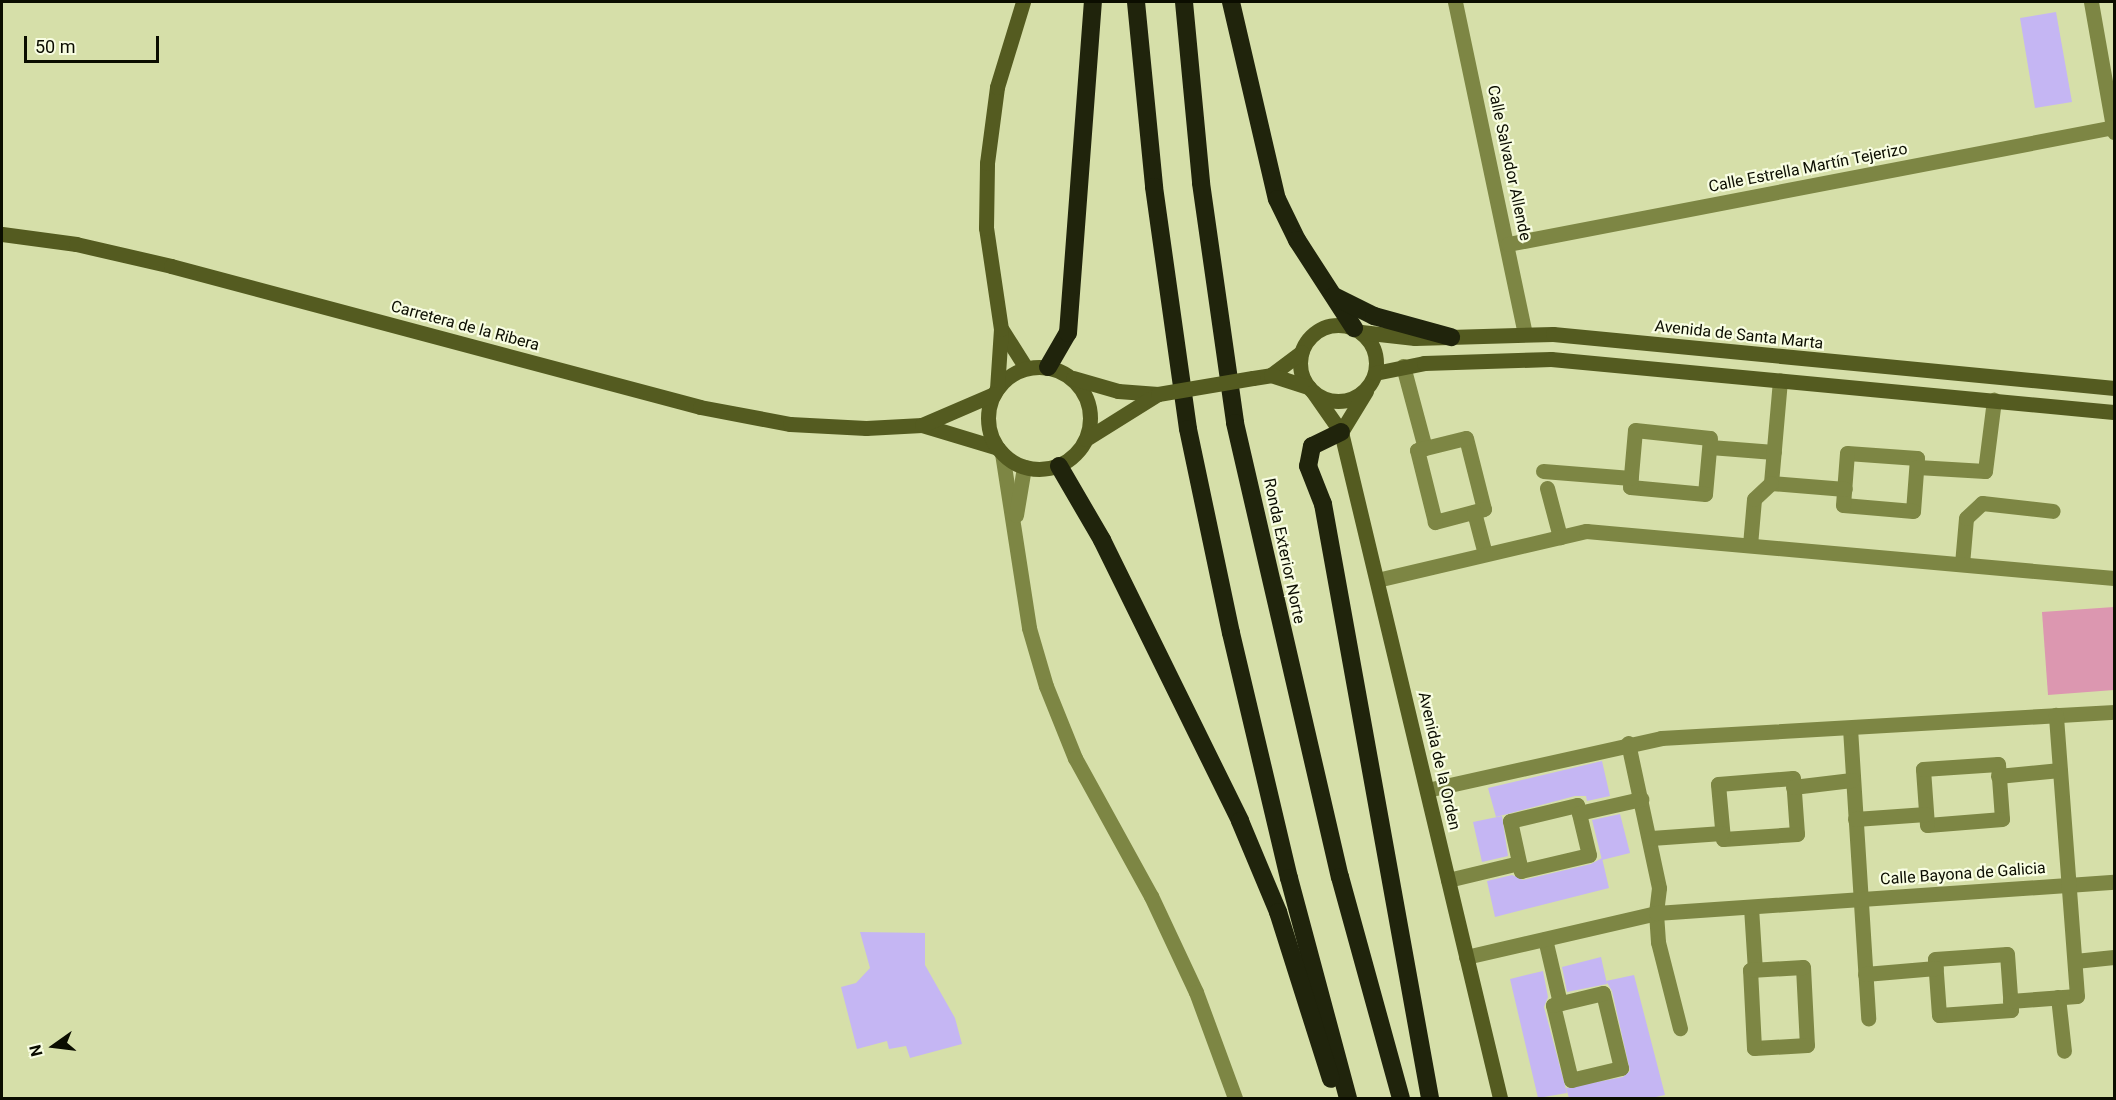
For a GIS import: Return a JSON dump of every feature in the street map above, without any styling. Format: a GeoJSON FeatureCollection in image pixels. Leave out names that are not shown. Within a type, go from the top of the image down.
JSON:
{"type":"FeatureCollection","features":[{"type":"Feature","properties":{"kind":"highway"},"geometry":{"type":"LineString","coordinates":[[1048,367],[1068,333],[1093,2]]}},
{"type":"Feature","properties":{"kind":"highway"},"geometry":{"type":"LineString","coordinates":[[1136,2],[1154,187],[1188,429],[1241,677],[1348,1098]]}},
{"type":"Feature","properties":{"kind":"highway","name":"Ronda Exterior Norte"},"geometry":{"type":"LineString","coordinates":[[1184,2],[1202,183],[1235,423],[1340,877],[1401,1098]]}},
{"type":"Feature","properties":{"kind":"highway"},"geometry":{"type":"LineString","coordinates":[[1232,2],[1277,199],[1297,240],[1357,330]]}},
{"type":"Feature","properties":{"kind":"highway"},"geometry":{"type":"LineString","coordinates":[[1333,296],[1374,316],[1450,337]]}},
{"type":"Feature","properties":{"kind":"highway"},"geometry":{"type":"LineString","coordinates":[[1341,432],[1312,446],[1308,466],[1325,516],[1430,1098]]}},
{"type":"Feature","properties":{"kind":"highway"},"geometry":{"type":"LineString","coordinates":[[1059,466],[1102,540],[1240,821],[1278,912],[1338,1098]]}},
{"type":"Feature","properties":{"kind":"main road"},"geometry":{"type":"LineString","coordinates":[[1000,451],[988,422],[995,392],[1001,329],[986,228],[987,164],[997,87],[1023,2]]}},
{"type":"Feature","properties":{"kind":"main road","name":"Carretera de la Ribera"},"geometry":{"type":"LineString","coordinates":[[2,234],[76,244],[171,266],[700,407],[789,424],[866,428],[922,425]]}},
{"type":"Feature","properties":{"kind":"main road"},"geometry":{"type":"LineString","coordinates":[[922,425],[995,392],[1013,374],[1026,368],[1048,367],[1071,377],[1118,391],[1158,394],[1271,375],[1301,352],[1309,338],[1322,328],[1338,324],[1357,330],[1371,343],[1376,357],[1375,373],[1341,432]]}},
{"type":"Feature","properties":{"kind":"main road"},"geometry":{"type":"LineString","coordinates":[[1001,329],[1026,368]]}},
{"type":"Feature","properties":{"kind":"main road","name":"Avenida de Santa Marta"},"geometry":{"type":"LineString","coordinates":[[1357,330],[1450,337],[1525,333],[2115,388]]}},
{"type":"Feature","properties":{"kind":"main road"},"geometry":{"type":"LineString","coordinates":[[1301,352],[1300,369],[1311,390]]}},
{"type":"Feature","properties":{"kind":"main road"},"geometry":{"type":"LineString","coordinates":[[1375,373],[1403,366],[1551,359],[2115,412]]}},
{"type":"Feature","properties":{"kind":"main road"},"geometry":{"type":"LineString","coordinates":[[1271,375],[1339,401],[1355,398],[1368,388]]}},
{"type":"Feature","properties":{"kind":"main road"},"geometry":{"type":"LineString","coordinates":[[1071,377],[1089,405],[1086,439]]}},
{"type":"Feature","properties":{"kind":"main road","name":"Avenida de la Orden"},"geometry":{"type":"LineString","coordinates":[[1311,390],[1341,432],[1500,1098]]}},
{"type":"Feature","properties":{"kind":"main road"},"geometry":{"type":"LineString","coordinates":[[922,425],[1000,451],[1024,467],[1059,466],[1075,455],[1086,439],[1158,394]]}},
{"type":"Feature","properties":{"kind":"street","name":"Calle Salvador Allende"},"geometry":{"type":"LineString","coordinates":[[1455,2],[1525,333]]}},
{"type":"Feature","properties":{"kind":"street"},"geometry":{"type":"LineString","coordinates":[[2091,2],[2114,129]]}},
{"type":"Feature","properties":{"kind":"street","name":"Calle Estrella Martín Tejerizo"},"geometry":{"type":"LineString","coordinates":[[1508,244],[2114,129]]}},
{"type":"Feature","properties":{"kind":"street"},"geometry":{"type":"LineString","coordinates":[[1403,366],[1425,448]]}},
{"type":"Feature","properties":{"kind":"street"},"geometry":{"type":"LineString","coordinates":[[1750,544],[1754,499],[1771,483],[1780,380]]}},
{"type":"Feature","properties":{"kind":"street"},"geometry":{"type":"LineString","coordinates":[[1917,467],[1985,471],[1994,400]]}},
{"type":"Feature","properties":{"kind":"street"},"geometry":{"type":"LineString","coordinates":[[1635,430],[1710,438],[1705,494],[1630,487],[1630,478],[1635,430]]}},
{"type":"Feature","properties":{"kind":"street"},"geometry":{"type":"LineString","coordinates":[[1466,438],[1484,509],[1435,522],[1417,450],[1425,448],[1466,438]]}},
{"type":"Feature","properties":{"kind":"street"},"geometry":{"type":"LineString","coordinates":[[1710,447],[1774,452]]}},
{"type":"Feature","properties":{"kind":"street"},"geometry":{"type":"LineString","coordinates":[[1000,451],[1029,628],[1046,686],[1075,758],[1151,896],[1186,970],[1235,1098]]}},
{"type":"Feature","properties":{"kind":"street"},"geometry":{"type":"LineString","coordinates":[[1847,453],[1917,458],[1913,510],[1844,505],[1845,489],[1847,453]]}},
{"type":"Feature","properties":{"kind":"street"},"geometry":{"type":"LineString","coordinates":[[1014,526],[1024,467]]}},
{"type":"Feature","properties":{"kind":"street"},"geometry":{"type":"LineString","coordinates":[[1543,471],[1630,478]]}},
{"type":"Feature","properties":{"kind":"street"},"geometry":{"type":"LineString","coordinates":[[1771,483],[1845,489]]}},
{"type":"Feature","properties":{"kind":"street"},"geometry":{"type":"LineString","coordinates":[[1547,488],[1560,537]]}},
{"type":"Feature","properties":{"kind":"street"},"geometry":{"type":"LineString","coordinates":[[1962,564],[1966,518],[1982,503],[2053,511]]}},
{"type":"Feature","properties":{"kind":"street"},"geometry":{"type":"LineString","coordinates":[[1474,512],[1485,554]]}},
{"type":"Feature","properties":{"kind":"street"},"geometry":{"type":"LineString","coordinates":[[1377,580],[1586,531],[2115,578]]}},
{"type":"Feature","properties":{"kind":"street"},"geometry":{"type":"LineString","coordinates":[[1427,789],[1628,743],[2115,712]]}},
{"type":"Feature","properties":{"kind":"street","name":"Calle Bayona de Galicia"},"geometry":{"type":"LineString","coordinates":[[2056,716],[2077,996],[2058,997]]}},
{"type":"Feature","properties":{"kind":"street","name":"Calle Bayona de Galicia"},"geometry":{"type":"LineString","coordinates":[[1850,728],[1869,1018]]}},
{"type":"Feature","properties":{"kind":"street"},"geometry":{"type":"LineString","coordinates":[[1628,743],[1651,838],[1659,888],[1656,914],[1659,942],[1680,1028]]}},
{"type":"Feature","properties":{"kind":"street"},"geometry":{"type":"LineString","coordinates":[[1998,764],[2002,819],[1927,825],[1926,814],[1923,769],[1998,764]]}},
{"type":"Feature","properties":{"kind":"street"},"geometry":{"type":"LineString","coordinates":[[1998,776],[2060,770]]}},
{"type":"Feature","properties":{"kind":"street"},"geometry":{"type":"LineString","coordinates":[[1793,778],[1797,834],[1723,839],[1722,833],[1718,784],[1793,778]]}},
{"type":"Feature","properties":{"kind":"street"},"geometry":{"type":"LineString","coordinates":[[1793,787],[1852,780]]}},
{"type":"Feature","properties":{"kind":"street"},"geometry":{"type":"LineString","coordinates":[[1579,813],[1641,799]]}},
{"type":"Feature","properties":{"kind":"street"},"geometry":{"type":"LineString","coordinates":[[1577,805],[1589,855],[1521,872],[1519,863],[1510,821],[1577,805]]}},
{"type":"Feature","properties":{"kind":"street"},"geometry":{"type":"LineString","coordinates":[[1855,819],[1926,814]]}},
{"type":"Feature","properties":{"kind":"street"},"geometry":{"type":"LineString","coordinates":[[1651,838],[1722,833]]}},
{"type":"Feature","properties":{"kind":"street"},"geometry":{"type":"LineString","coordinates":[[1448,880],[1519,863]]}},
{"type":"Feature","properties":{"kind":"street","name":"Calle Bayona de Galicia"},"geometry":{"type":"LineString","coordinates":[[1466,957],[1656,914],[2115,882]]}},
{"type":"Feature","properties":{"kind":"street"},"geometry":{"type":"LineString","coordinates":[[1751,907],[1755,970]]}},
{"type":"Feature","properties":{"kind":"street"},"geometry":{"type":"LineString","coordinates":[[1545,939],[1560,1003]]}},
{"type":"Feature","properties":{"kind":"street"},"geometry":{"type":"LineString","coordinates":[[2007,954],[2011,1010],[1939,1015],[1936,968],[1935,959],[2007,954]]}},
{"type":"Feature","properties":{"kind":"street"},"geometry":{"type":"LineString","coordinates":[[2075,961],[2115,957]]}},
{"type":"Feature","properties":{"kind":"street"},"geometry":{"type":"LineString","coordinates":[[1803,967],[1807,1045],[1754,1048],[1750,970],[1755,970],[1803,967]]}},
{"type":"Feature","properties":{"kind":"street"},"geometry":{"type":"LineString","coordinates":[[1865,974],[1936,968]]}},
{"type":"Feature","properties":{"kind":"street"},"geometry":{"type":"LineString","coordinates":[[1603,993],[1621,1068],[1571,1080],[1553,1005],[1560,1003],[1603,993]]}},
{"type":"Feature","properties":{"kind":"street"},"geometry":{"type":"LineString","coordinates":[[2010,1001],[2058,997],[2064,1051]]}},
{"type":"Feature","properties":{"kind":"shaded area"},"geometry":{"type":"Polygon","coordinates":[[[2114,607],[2114,690],[2048,695],[2042,612],[2114,607]]]}},
{"type":"Feature","properties":{"kind":"building"},"geometry":{"type":"Polygon","coordinates":[[[2056,12],[2072,102],[2035,108],[2020,18],[2056,12]]]}},
{"type":"Feature","properties":{"kind":"building"},"geometry":{"type":"Polygon","coordinates":[[[1602,761],[1610,796],[1587,801],[1586,796],[1575,796],[1496,817],[1488,788],[1602,761]]]}},
{"type":"Feature","properties":{"kind":"building"},"geometry":{"type":"Polygon","coordinates":[[[1620,814],[1630,853],[1602,860],[1592,820],[1620,814]]]}},
{"type":"Feature","properties":{"kind":"building"},"geometry":{"type":"Polygon","coordinates":[[[1502,816],[1508,856],[1482,862],[1473,822],[1502,816]]]}},
{"type":"Feature","properties":{"kind":"building"},"geometry":{"type":"Polygon","coordinates":[[[1602,858],[1609,888],[1495,917],[1487,881],[1512,875],[1523,880],[1591,864],[1602,858]]]}},
{"type":"Feature","properties":{"kind":"building"},"geometry":{"type":"Polygon","coordinates":[[[860,932],[925,933],[925,965],[955,1018],[962,1044],[910,1058],[906,1046],[889,1049],[887,1041],[857,1049],[841,987],[856,983],[870,968],[860,932]]]}},
{"type":"Feature","properties":{"kind":"building"},"geometry":{"type":"Polygon","coordinates":[[[1601,957],[1607,984],[1567,992],[1562,967],[1601,957]]]}},
{"type":"Feature","properties":{"kind":"building"},"geometry":{"type":"Polygon","coordinates":[[[1543,971],[1548,997],[1544,1007],[1567,1093],[1538,1098],[1510,979],[1543,971]]]}},
{"type":"Feature","properties":{"kind":"building"},"geometry":{"type":"Polygon","coordinates":[[[1634,975],[1665,1095],[1651,1098],[1569,1098],[1566,1088],[1623,1077],[1630,1071],[1612,991],[1606,981],[1634,975]]]}}]}
